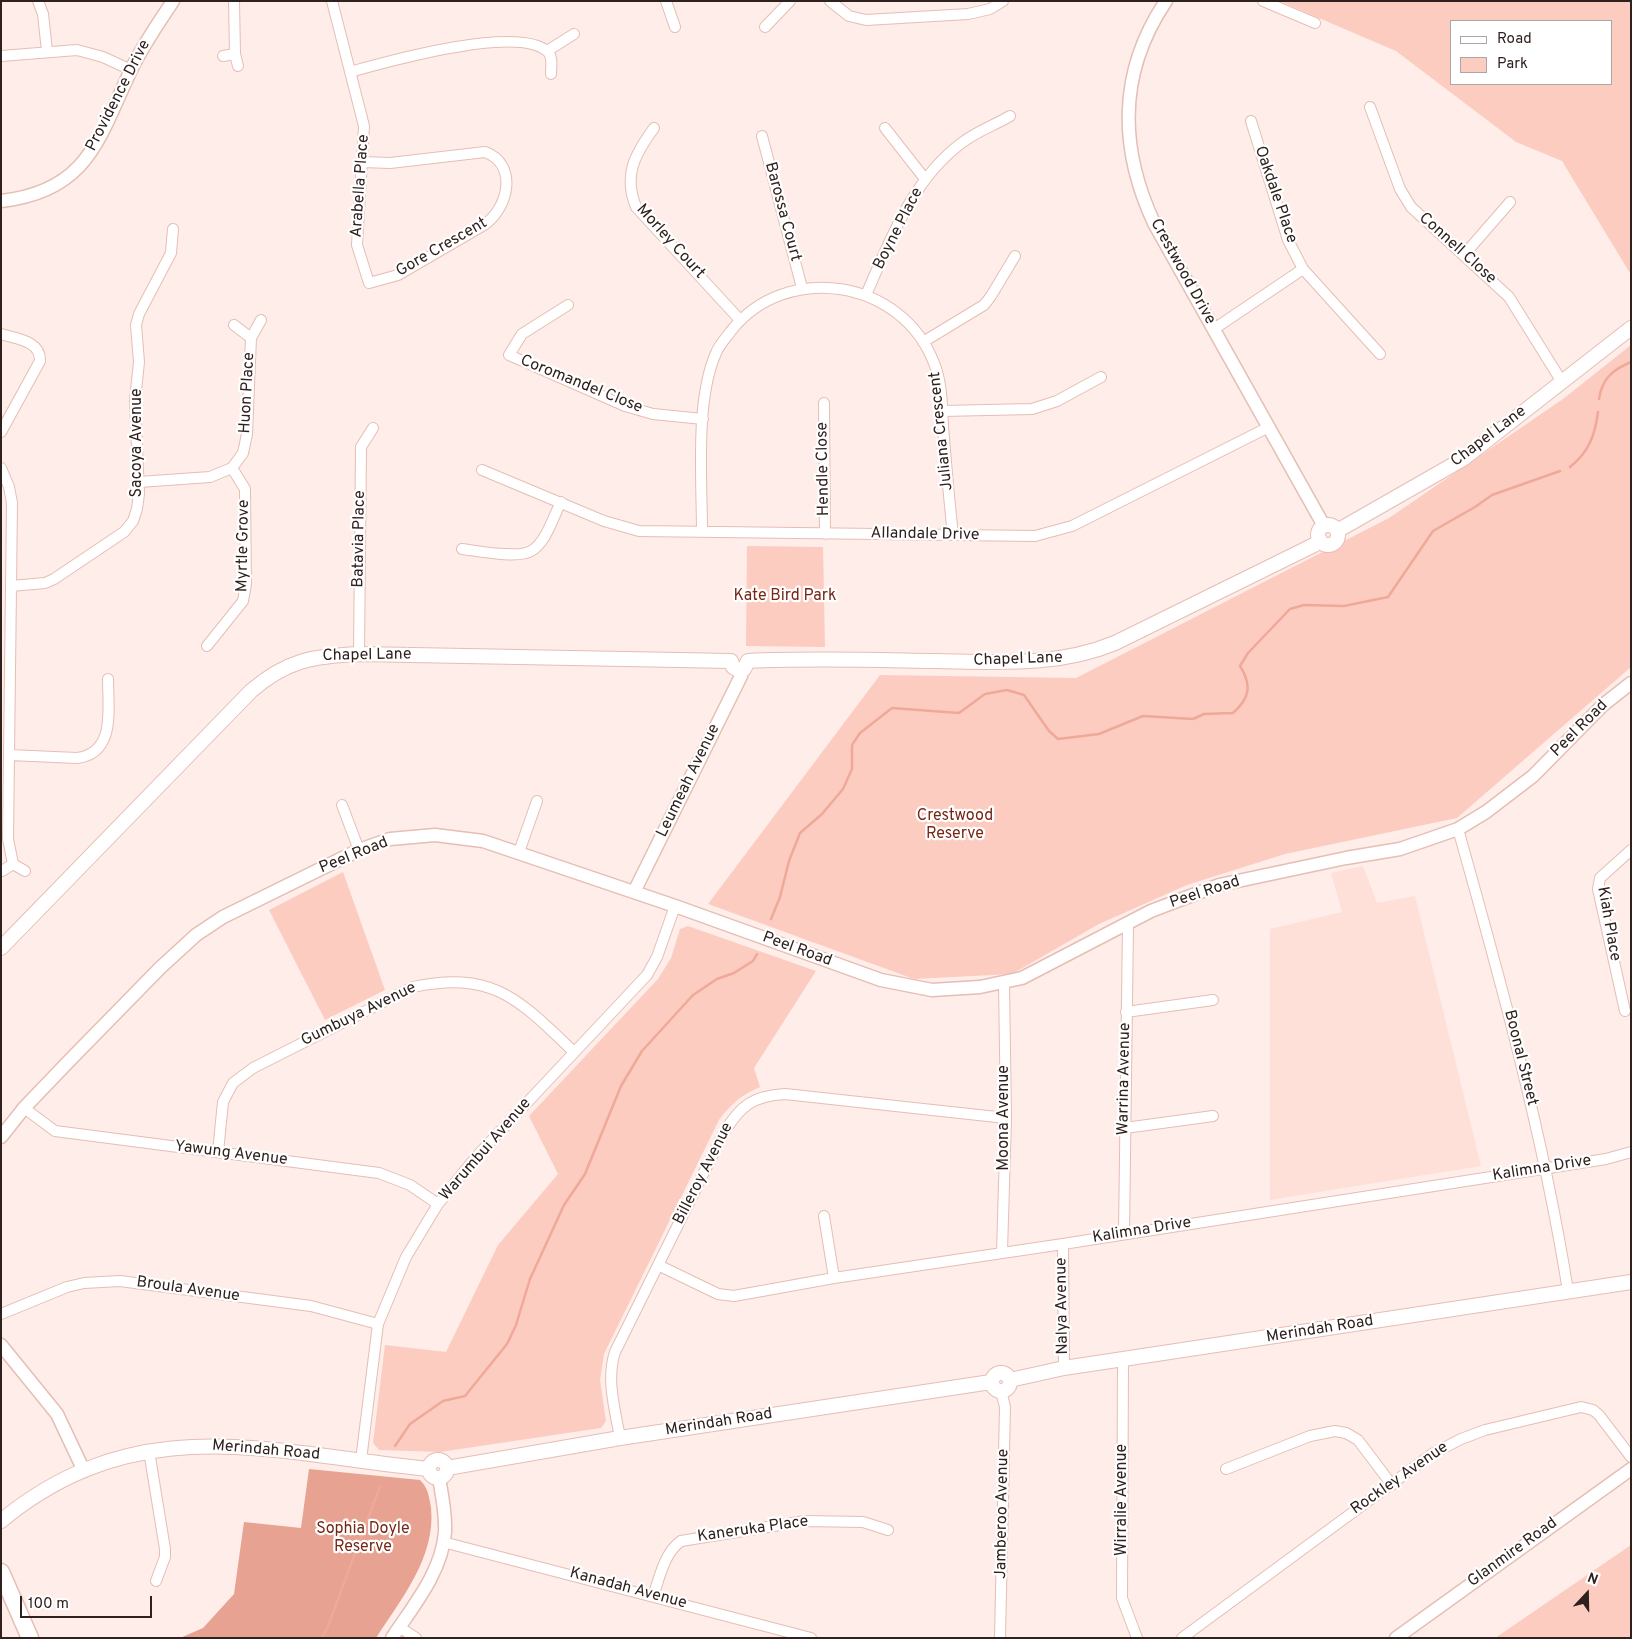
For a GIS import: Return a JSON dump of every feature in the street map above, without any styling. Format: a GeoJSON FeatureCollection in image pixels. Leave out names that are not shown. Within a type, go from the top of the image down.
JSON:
{"type":"FeatureCollection","features":[{"type":"Feature","properties":{"kind":"main road","name":"Chapel Lane"},"geometry":{"type":"LineString","coordinates":[[1,948],[260,683],[282,669],[310,658],[359,654],[740,664],[818,659],[1026,663],[1063,659],[1095,651],[1115,643],[1314,545],[1320,540],[1325,544],[1333,543],[1338,537],[1330,528],[1462,458],[1631,328]]}},
{"type":"Feature","properties":{"kind":"main road","name":"Merindah Road"},"geometry":{"type":"LineString","coordinates":[[1,1521],[38,1494],[84,1471],[120,1457],[149,1450],[180,1446],[232,1445],[361,1460],[438,1472],[620,1438],[1001,1385],[1064,1368],[1631,1282]]}},
{"type":"Feature","properties":{"kind":"main road"},"geometry":{"type":"LineString","coordinates":[[1,1572],[30,1638]]}},
{"type":"Feature","properties":{"kind":"street"},"geometry":{"type":"LineString","coordinates":[[38,1],[43,14],[47,51]]}},
{"type":"Feature","properties":{"kind":"street","name":"Providence Drive"},"geometry":{"type":"LineString","coordinates":[[1,201],[18,199],[41,192],[65,179],[82,165],[96,147],[109,123],[131,70],[172,1]]}},
{"type":"Feature","properties":{"kind":"street"},"geometry":{"type":"LineString","coordinates":[[234,1],[235,54],[238,66]]}},
{"type":"Feature","properties":{"kind":"street","name":"Arabella Place"},"geometry":{"type":"LineString","coordinates":[[332,1],[364,126],[357,245],[369,284]]}},
{"type":"Feature","properties":{"kind":"street"},"geometry":{"type":"LineString","coordinates":[[666,1],[674,27]]}},
{"type":"Feature","properties":{"kind":"street"},"geometry":{"type":"LineString","coordinates":[[765,27],[790,1]]}},
{"type":"Feature","properties":{"kind":"street"},"geometry":{"type":"LineString","coordinates":[[830,1],[849,16],[858,19],[982,12],[1002,1]]}},
{"type":"Feature","properties":{"kind":"street","name":"Crestwood Drive"},"geometry":{"type":"LineString","coordinates":[[1166,1],[1144,42],[1133,78],[1129,114],[1130,147],[1136,177],[1151,217],[1269,428],[1330,528]]}},
{"type":"Feature","properties":{"kind":"street"},"geometry":{"type":"LineString","coordinates":[[1263,1],[1315,23]]}},
{"type":"Feature","properties":{"kind":"street"},"geometry":{"type":"LineString","coordinates":[[547,51],[574,34]]}},
{"type":"Feature","properties":{"kind":"street"},"geometry":{"type":"LineString","coordinates":[[350,72],[445,48],[513,42],[531,45],[547,51],[550,55],[551,74]]}},
{"type":"Feature","properties":{"kind":"street"},"geometry":{"type":"LineString","coordinates":[[1,56],[77,50],[103,57],[131,70]]}},
{"type":"Feature","properties":{"kind":"street"},"geometry":{"type":"LineString","coordinates":[[223,56],[235,54]]}},
{"type":"Feature","properties":{"kind":"street","name":"Connell Close"},"geometry":{"type":"LineString","coordinates":[[1370,107],[1400,189],[1411,207],[1509,297],[1562,382]]}},
{"type":"Feature","properties":{"kind":"street","name":"Boyne Place"},"geometry":{"type":"LineString","coordinates":[[866,295],[893,233],[925,179],[963,142],[1010,116]]}},
{"type":"Feature","properties":{"kind":"street","name":"Oakdale Place"},"geometry":{"type":"LineString","coordinates":[[1251,121],[1288,240],[1303,269],[1380,354]]}},
{"type":"Feature","properties":{"kind":"street","name":"Morley Court"},"geometry":{"type":"LineString","coordinates":[[654,128],[640,147],[630,172],[630,192],[636,207],[740,320]]}},
{"type":"Feature","properties":{"kind":"street"},"geometry":{"type":"LineString","coordinates":[[885,128],[925,179]]}},
{"type":"Feature","properties":{"kind":"street","name":"Barossa Court"},"geometry":{"type":"LineString","coordinates":[[762,136],[802,288]]}},
{"type":"Feature","properties":{"kind":"street","name":"Gore Crescent"},"geometry":{"type":"LineString","coordinates":[[363,162],[390,163],[479,151],[490,154],[500,161],[506,180],[503,204],[491,221],[398,275],[369,284]]}},
{"type":"Feature","properties":{"kind":"street"},"geometry":{"type":"LineString","coordinates":[[1464,255],[1510,202]]}},
{"type":"Feature","properties":{"kind":"street","name":"Sacoya Avenue"},"geometry":{"type":"LineString","coordinates":[[10,586],[45,583],[54,579],[124,532],[132,521],[137,509],[139,482],[135,415],[139,362],[136,325],[171,253],[173,229]]}},
{"type":"Feature","properties":{"kind":"street"},"geometry":{"type":"LineString","coordinates":[[923,342],[984,305],[1015,256]]}},
{"type":"Feature","properties":{"kind":"street"},"geometry":{"type":"LineString","coordinates":[[1214,329],[1303,269]]}},
{"type":"Feature","properties":{"kind":"street","name":"Juliana Crescent"},"geometry":{"type":"LineString","coordinates":[[702,532],[703,419],[708,375],[716,351],[740,320],[775,296],[802,288],[835,288],[866,295],[901,316],[923,342],[935,364],[942,411],[952,535]]}},
{"type":"Feature","properties":{"kind":"street","name":"Coromandel Close"},"geometry":{"type":"LineString","coordinates":[[568,305],[522,334],[509,356],[625,406],[653,414],[703,419]]}},
{"type":"Feature","properties":{"kind":"street","name":"Huon Place"},"geometry":{"type":"LineString","coordinates":[[232,468],[243,453],[247,434],[250,338],[261,320]]}},
{"type":"Feature","properties":{"kind":"street","name":"Huon Place"},"geometry":{"type":"LineString","coordinates":[[234,325],[250,338]]}},
{"type":"Feature","properties":{"kind":"street"},"geometry":{"type":"LineString","coordinates":[[1,334],[33,344],[40,355],[40,361],[1,432]]}},
{"type":"Feature","properties":{"kind":"street"},"geometry":{"type":"LineString","coordinates":[[942,411],[1032,409],[1057,401],[1101,377]]}},
{"type":"Feature","properties":{"kind":"street","name":"Hendle Close"},"geometry":{"type":"LineString","coordinates":[[824,403],[825,534]]}},
{"type":"Feature","properties":{"kind":"street","name":"Batavia Place"},"geometry":{"type":"LineString","coordinates":[[359,654],[362,447],[373,428]]}},
{"type":"Feature","properties":{"kind":"street","name":"Allandale Drive"},"geometry":{"type":"LineString","coordinates":[[482,470],[604,521],[639,531],[1035,536],[1072,526],[1269,428]]}},
{"type":"Feature","properties":{"kind":"street"},"geometry":{"type":"LineString","coordinates":[[1,468],[9,488],[12,503],[8,839],[13,864],[25,871]]}},
{"type":"Feature","properties":{"kind":"street"},"geometry":{"type":"LineString","coordinates":[[139,482],[210,476],[232,468]]}},
{"type":"Feature","properties":{"kind":"street","name":"Myrtle Grove"},"geometry":{"type":"LineString","coordinates":[[207,646],[243,601],[246,584],[246,489],[232,468]]}},
{"type":"Feature","properties":{"kind":"street"},"geometry":{"type":"LineString","coordinates":[[462,549],[522,555],[532,551],[540,542],[561,502]]}},
{"type":"Feature","properties":{"kind":"street","name":"Leumeah Avenue"},"geometry":{"type":"LineString","coordinates":[[634,892],[741,676],[740,664]]}},
{"type":"Feature","properties":{"kind":"street"},"geometry":{"type":"LineString","coordinates":[[9,755],[78,758],[88,757],[96,752],[103,744],[106,735],[108,679]]}},
{"type":"Feature","properties":{"kind":"street","name":"Peel Road"},"geometry":{"type":"LineString","coordinates":[[1,1137],[24,1108],[160,968],[196,935],[223,917],[359,850],[390,839],[435,835],[482,841],[675,906],[881,980],[906,986],[932,990],[956,990],[1004,984],[1022,978],[1151,912],[1219,886],[1346,858],[1400,849],[1458,829],[1486,812],[1533,776],[1603,706],[1631,683]]}},
{"type":"Feature","properties":{"kind":"street"},"geometry":{"type":"LineString","coordinates":[[519,852],[538,801]]}},
{"type":"Feature","properties":{"kind":"street"},"geometry":{"type":"LineString","coordinates":[[342,804],[359,850]]}},
{"type":"Feature","properties":{"kind":"street","name":"Boonal Street"},"geometry":{"type":"LineString","coordinates":[[1458,829],[1513,1031],[1546,1168],[1568,1291]]}},
{"type":"Feature","properties":{"kind":"street","name":"Kiah Place"},"geometry":{"type":"LineString","coordinates":[[1625,1011],[1598,889],[1600,878],[1631,850]]}},
{"type":"Feature","properties":{"kind":"street"},"geometry":{"type":"LineString","coordinates":[[2,871],[13,864]]}},
{"type":"Feature","properties":{"kind":"street","name":"Warumbui Avenue"},"geometry":{"type":"LineString","coordinates":[[361,1460],[378,1324],[406,1257],[438,1204],[476,1158],[653,967],[675,906]]}},
{"type":"Feature","properties":{"kind":"street","name":"Warrina Avenue"},"geometry":{"type":"LineString","coordinates":[[1124,1233],[1128,924]]}},
{"type":"Feature","properties":{"kind":"street","name":"Gumbuya Avenue"},"geometry":{"type":"LineString","coordinates":[[218,1152],[223,1102],[233,1083],[253,1068],[413,987],[442,981],[470,982],[498,991],[526,1007],[574,1052]]}},
{"type":"Feature","properties":{"kind":"street","name":"Moona Avenue"},"geometry":{"type":"LineString","coordinates":[[1002,1252],[1006,1118],[1004,984]]}},
{"type":"Feature","properties":{"kind":"street"},"geometry":{"type":"LineString","coordinates":[[1126,1012],[1213,1000]]}},
{"type":"Feature","properties":{"kind":"street","name":"Billeroy Avenue"},"geometry":{"type":"LineString","coordinates":[[620,1438],[610,1382],[610,1367],[615,1352],[723,1134],[745,1104],[757,1098],[785,1094],[1006,1118]]}},
{"type":"Feature","properties":{"kind":"street","name":"Yawung Avenue"},"geometry":{"type":"LineString","coordinates":[[24,1108],[55,1131],[379,1173],[410,1185],[438,1204]]}},
{"type":"Feature","properties":{"kind":"street"},"geometry":{"type":"LineString","coordinates":[[1125,1128],[1213,1116]]}},
{"type":"Feature","properties":{"kind":"street","name":"Kalimna Drive"},"geometry":{"type":"LineString","coordinates":[[658,1265],[718,1294],[734,1296],[834,1278],[1606,1159],[1631,1152]]}},
{"type":"Feature","properties":{"kind":"street"},"geometry":{"type":"LineString","coordinates":[[824,1216],[834,1278]]}},
{"type":"Feature","properties":{"kind":"street","name":"Nalya Avenue"},"geometry":{"type":"LineString","coordinates":[[1063,1244],[1064,1368]]}},
{"type":"Feature","properties":{"kind":"street","name":"Broula Avenue"},"geometry":{"type":"LineString","coordinates":[[1,1314],[67,1287],[84,1283],[120,1281],[311,1306],[378,1324]]}},
{"type":"Feature","properties":{"kind":"street"},"geometry":{"type":"LineString","coordinates":[[1,1345],[57,1414],[84,1471]]}},
{"type":"Feature","properties":{"kind":"street","name":"Wirralie Avenue"},"geometry":{"type":"LineString","coordinates":[[1123,1360],[1122,1598],[1137,1638]]}},
{"type":"Feature","properties":{"kind":"street","name":"Jamberoo Avenue"},"geometry":{"type":"LineString","coordinates":[[1000,1638],[1005,1407],[1001,1385]]}},
{"type":"Feature","properties":{"kind":"street","name":"Rockley Avenue"},"geometry":{"type":"LineString","coordinates":[[1182,1638],[1432,1454],[1461,1438],[1485,1430],[1573,1408],[1593,1410],[1631,1457]]}},
{"type":"Feature","properties":{"kind":"street"},"geometry":{"type":"LineString","coordinates":[[1226,1469],[1316,1434],[1335,1431],[1346,1433],[1358,1440],[1392,1485]]}},
{"type":"Feature","properties":{"kind":"street"},"geometry":{"type":"LineString","coordinates":[[149,1450],[165,1548],[163,1563],[156,1581]]}},
{"type":"Feature","properties":{"kind":"street","name":"Glanmire Road"},"geometry":{"type":"LineString","coordinates":[[1396,1638],[1631,1469]]}},
{"type":"Feature","properties":{"kind":"street"},"geometry":{"type":"LineString","coordinates":[[392,1638],[432,1576],[444,1542],[444,1513],[438,1472]]}},
{"type":"Feature","properties":{"kind":"street","name":"Kaneruka Place"},"geometry":{"type":"LineString","coordinates":[[653,1596],[667,1557],[673,1547],[681,1541],[805,1521],[863,1522],[888,1530]]}},
{"type":"Feature","properties":{"kind":"street","name":"Kanadah Avenue"},"geometry":{"type":"LineString","coordinates":[[444,1542],[812,1638]]}},
{"type":"Feature","properties":{"kind":"street"},"geometry":{"type":"LineString","coordinates":[[399,1627],[416,1638]]}},
{"type":"Feature","properties":{"kind":"shaded area"},"geometry":{"type":"Polygon","coordinates":[[[1363,866],[1377,903],[1415,896],[1481,1166],[1270,1200],[1270,929],[1342,912],[1331,873],[1363,866]]]}},
{"type":"Feature","properties":{"kind":"green space"},"geometry":{"type":"Polygon","coordinates":[[[1279,1],[1631,1],[1631,275],[1562,161],[1516,142],[1396,51],[1279,1]]]}},
{"type":"Feature","properties":{"kind":"green space","name":"Crestwood Reserve"},"geometry":{"type":"Polygon","coordinates":[[[1631,345],[1631,667],[1457,818],[1285,854],[1187,885],[1099,924],[1012,974],[914,979],[708,904],[880,675],[1076,678],[1389,518],[1563,399],[1631,345]]]}},
{"type":"Feature","properties":{"kind":"green space","name":"Kate Bird Park"},"geometry":{"type":"Polygon","coordinates":[[[747,546],[823,547],[825,647],[746,646],[747,546]]]}},
{"type":"Feature","properties":{"kind":"green space"},"geometry":{"type":"Polygon","coordinates":[[[343,872],[385,990],[325,1020],[269,910],[343,872]]]}},
{"type":"Feature","properties":{"kind":"green space"},"geometry":{"type":"Polygon","coordinates":[[[688,926],[816,971],[754,1068],[760,1087],[737,1100],[719,1120],[604,1354],[600,1380],[606,1421],[601,1428],[440,1452],[379,1450],[373,1443],[385,1345],[446,1352],[498,1245],[558,1174],[529,1116],[658,979],[671,958],[680,929],[688,926]]]}},
{"type":"Feature","properties":{"kind":"green space","name":"Sophia Doyle Reserve"},"geometry":{"type":"Polygon","coordinates":[[[309,1469],[420,1480],[429,1496],[431,1526],[428,1544],[415,1577],[376,1638],[180,1638],[203,1628],[234,1594],[244,1522],[301,1528],[309,1469]]]}},
{"type":"Feature","properties":{"kind":"green space"},"geometry":{"type":"Polygon","coordinates":[[[1631,1545],[1631,1638],[1495,1638],[1498,1636],[1631,1545]]]}},
{"type":"Feature","properties":{"kind":"waterway"},"geometry":{"type":"LineString","coordinates":[[1599,399],[1600,392],[1609,376],[1618,368],[1631,362]]}},
{"type":"Feature","properties":{"kind":"waterway"},"geometry":{"type":"LineString","coordinates":[[1570,467],[1582,455],[1590,442],[1598,412]]}},
{"type":"Feature","properties":{"kind":"waterway"},"geometry":{"type":"LineString","coordinates":[[771,919],[800,833],[822,814],[843,789],[852,769],[852,745],[860,733],[892,708],[959,713],[985,694],[1007,690],[1024,695],[1049,731],[1058,739],[1099,734],[1143,716],[1193,719],[1204,714],[1233,713],[1246,697],[1248,685],[1240,666],[1248,653],[1290,609],[1304,605],[1344,606],[1388,597],[1433,531],[1492,495],[1560,471]]}},
{"type":"Feature","properties":{"kind":"waterway"},"geometry":{"type":"LineString","coordinates":[[395,1446],[410,1424],[443,1401],[465,1396],[507,1344],[516,1325],[530,1279],[564,1205],[585,1174],[621,1086],[642,1051],[693,995],[717,979],[734,973],[753,961],[757,954]]}},
{"type":"Feature","properties":{"kind":"waterway"},"geometry":{"type":"LineString","coordinates":[[322,1638],[380,1486]]}}]}
